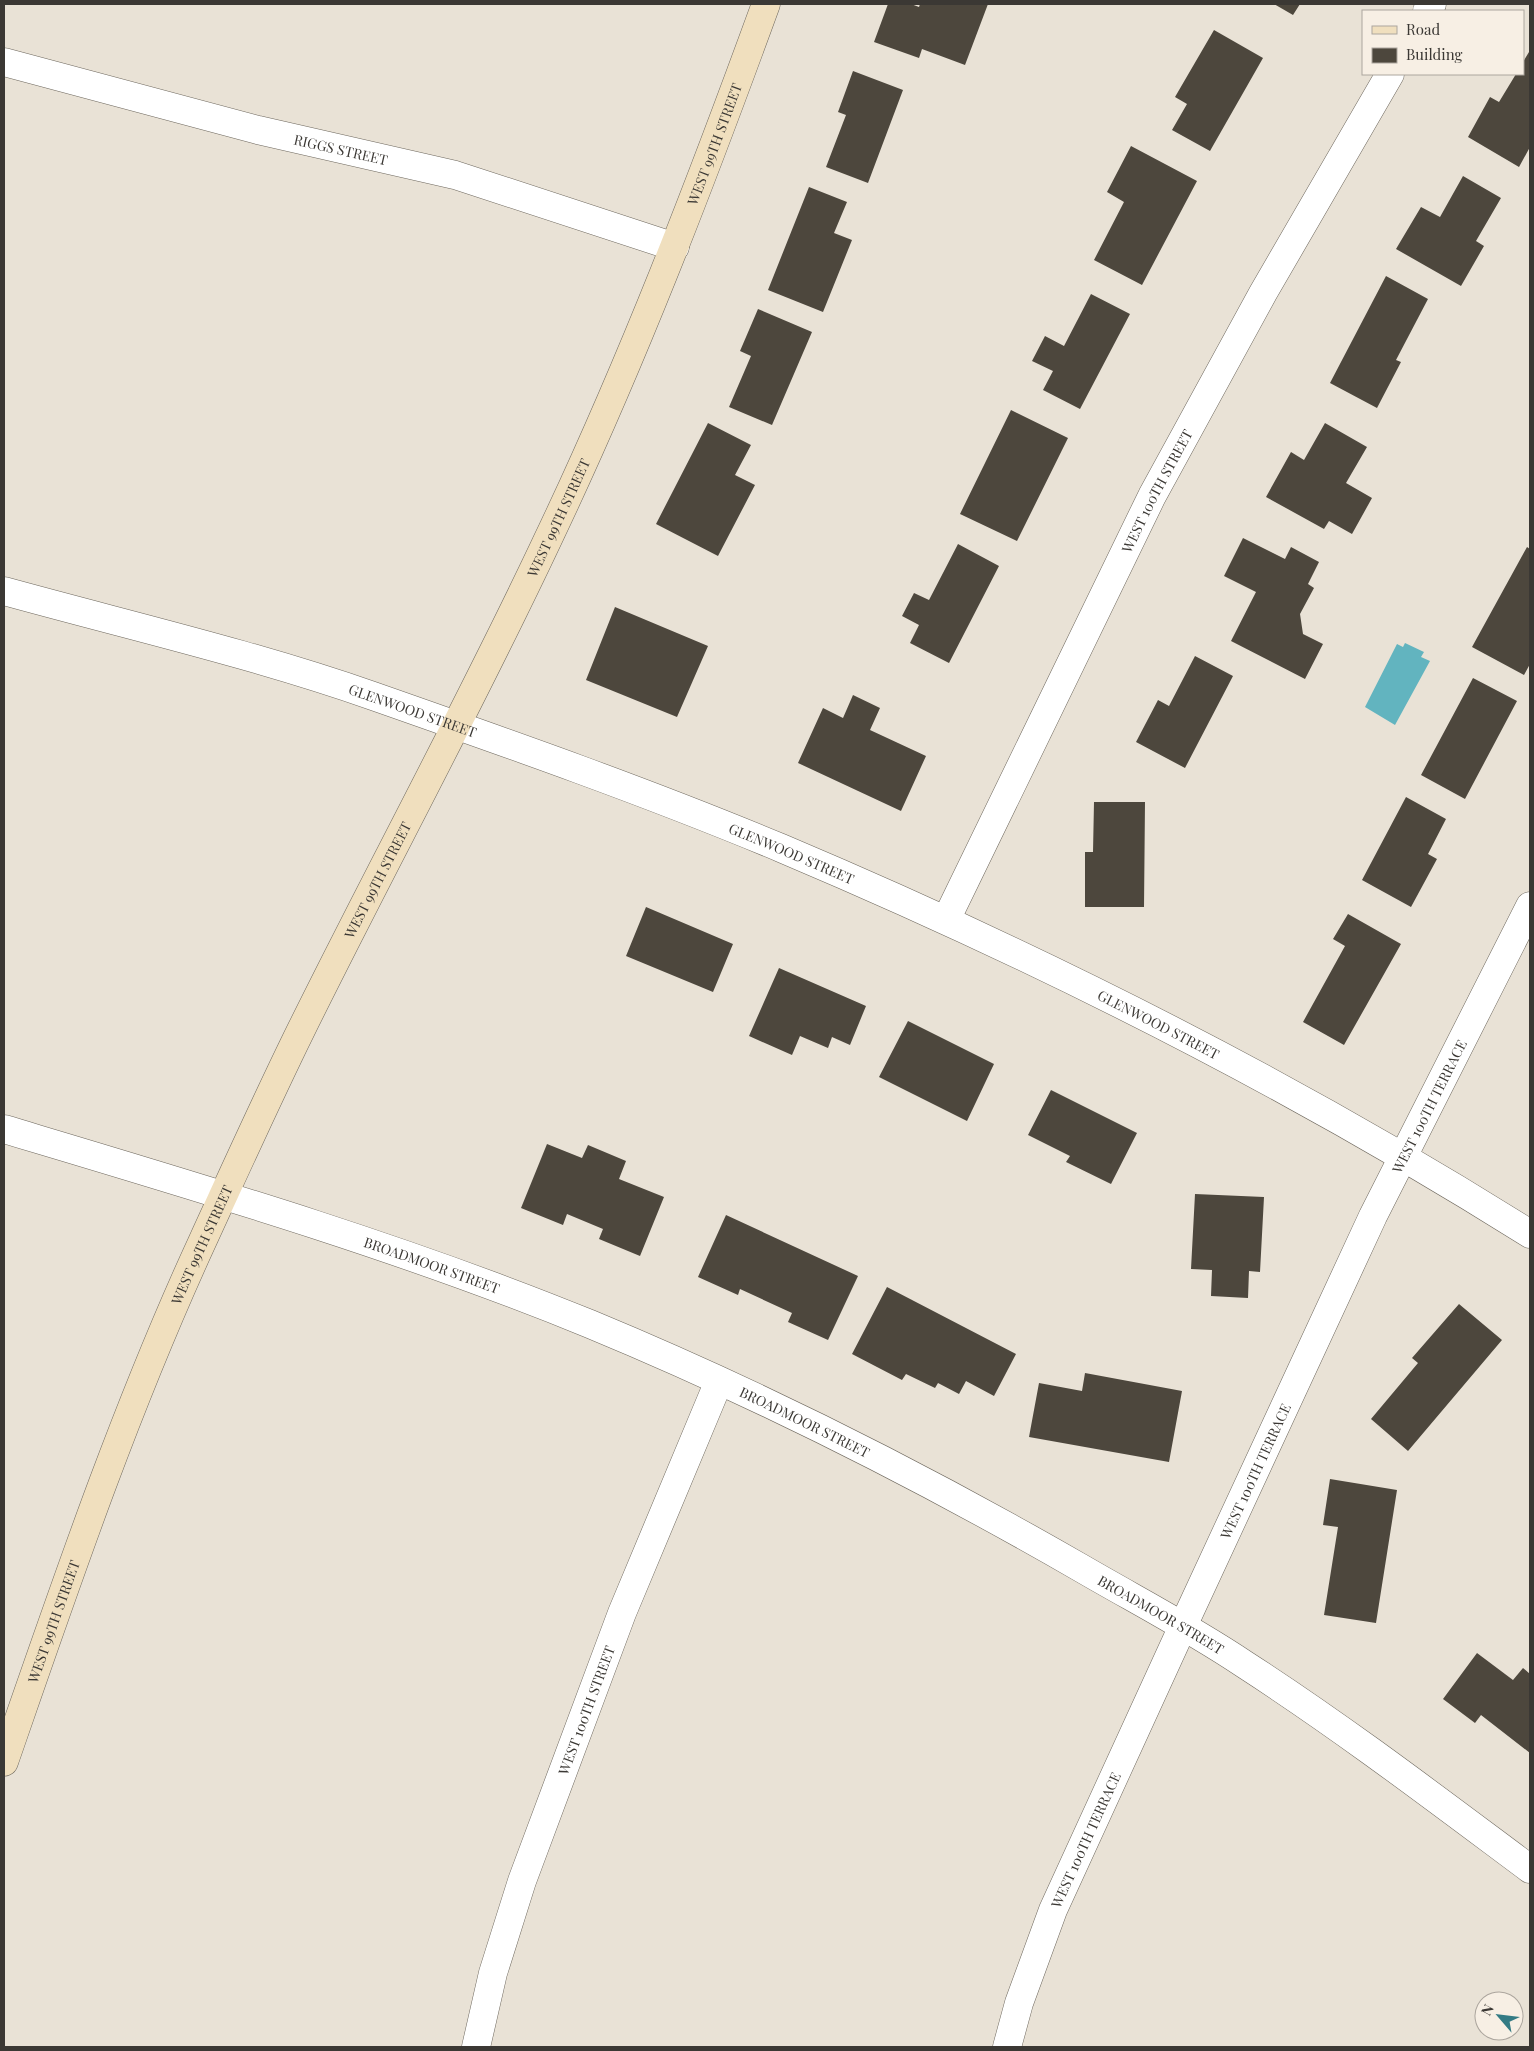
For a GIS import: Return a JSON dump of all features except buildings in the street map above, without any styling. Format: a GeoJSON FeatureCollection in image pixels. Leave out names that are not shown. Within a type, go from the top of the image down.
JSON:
{"type":"FeatureCollection","features":[{"type":"Feature","properties":{"kind":"street","name":"WEST 99TH STREET"},"geometry":{"type":"LineString","coordinates":[[4,1762],[79,1544],[160,1342],[224,1195],[299,1034],[455,726],[480,681],[550,536],[598,430],[675,247],[712,153],[766,4]]}},
{"type":"Feature","properties":{"kind":"street","name":"RIGGS STREET"},"geometry":{"type":"LineString","coordinates":[[4,62],[258,130],[455,175],[675,247]]}},
{"type":"Feature","properties":{"kind":"street","name":"WEST 100TH STREET"},"geometry":{"type":"LineString","coordinates":[[946,920],[1152,496],[1263,292],[1389,75]]}},
{"type":"Feature","properties":{"kind":"street","name":"GLENWOOD STREET"},"geometry":{"type":"LineString","coordinates":[[4,591],[262,662],[371,695],[592,774],[778,847],[946,920],[1129,1009],[1348,1124],[1530,1234]]}},
{"type":"Feature","properties":{"kind":"street","name":"WEST 100TH TERRACE"},"geometry":{"type":"LineString","coordinates":[[1007,2047],[1019,2003],[1053,1910],[1183,1626],[1373,1216],[1530,906]]}},
{"type":"Feature","properties":{"kind":"street","name":"BROADMOOR STREET"},"geometry":{"type":"LineString","coordinates":[[4,1129],[224,1195],[396,1251],[588,1324],[719,1381],[975,1507],[1183,1626],[1241,1661],[1322,1715],[1530,1868]]}},
{"type":"Feature","properties":{"kind":"street","name":"WEST 100TH STREET"},"geometry":{"type":"LineString","coordinates":[[476,2047],[493,1973],[525,1872],[622,1613],[719,1381]]}},
{"type":"Feature","properties":{"kind":"water"},"geometry":{"type":"Polygon","coordinates":[[[1405,643],[1424,652],[1421,657],[1430,661],[1395,725],[1365,707],[1397,644],[1403,647],[1405,643]]]}}]}
